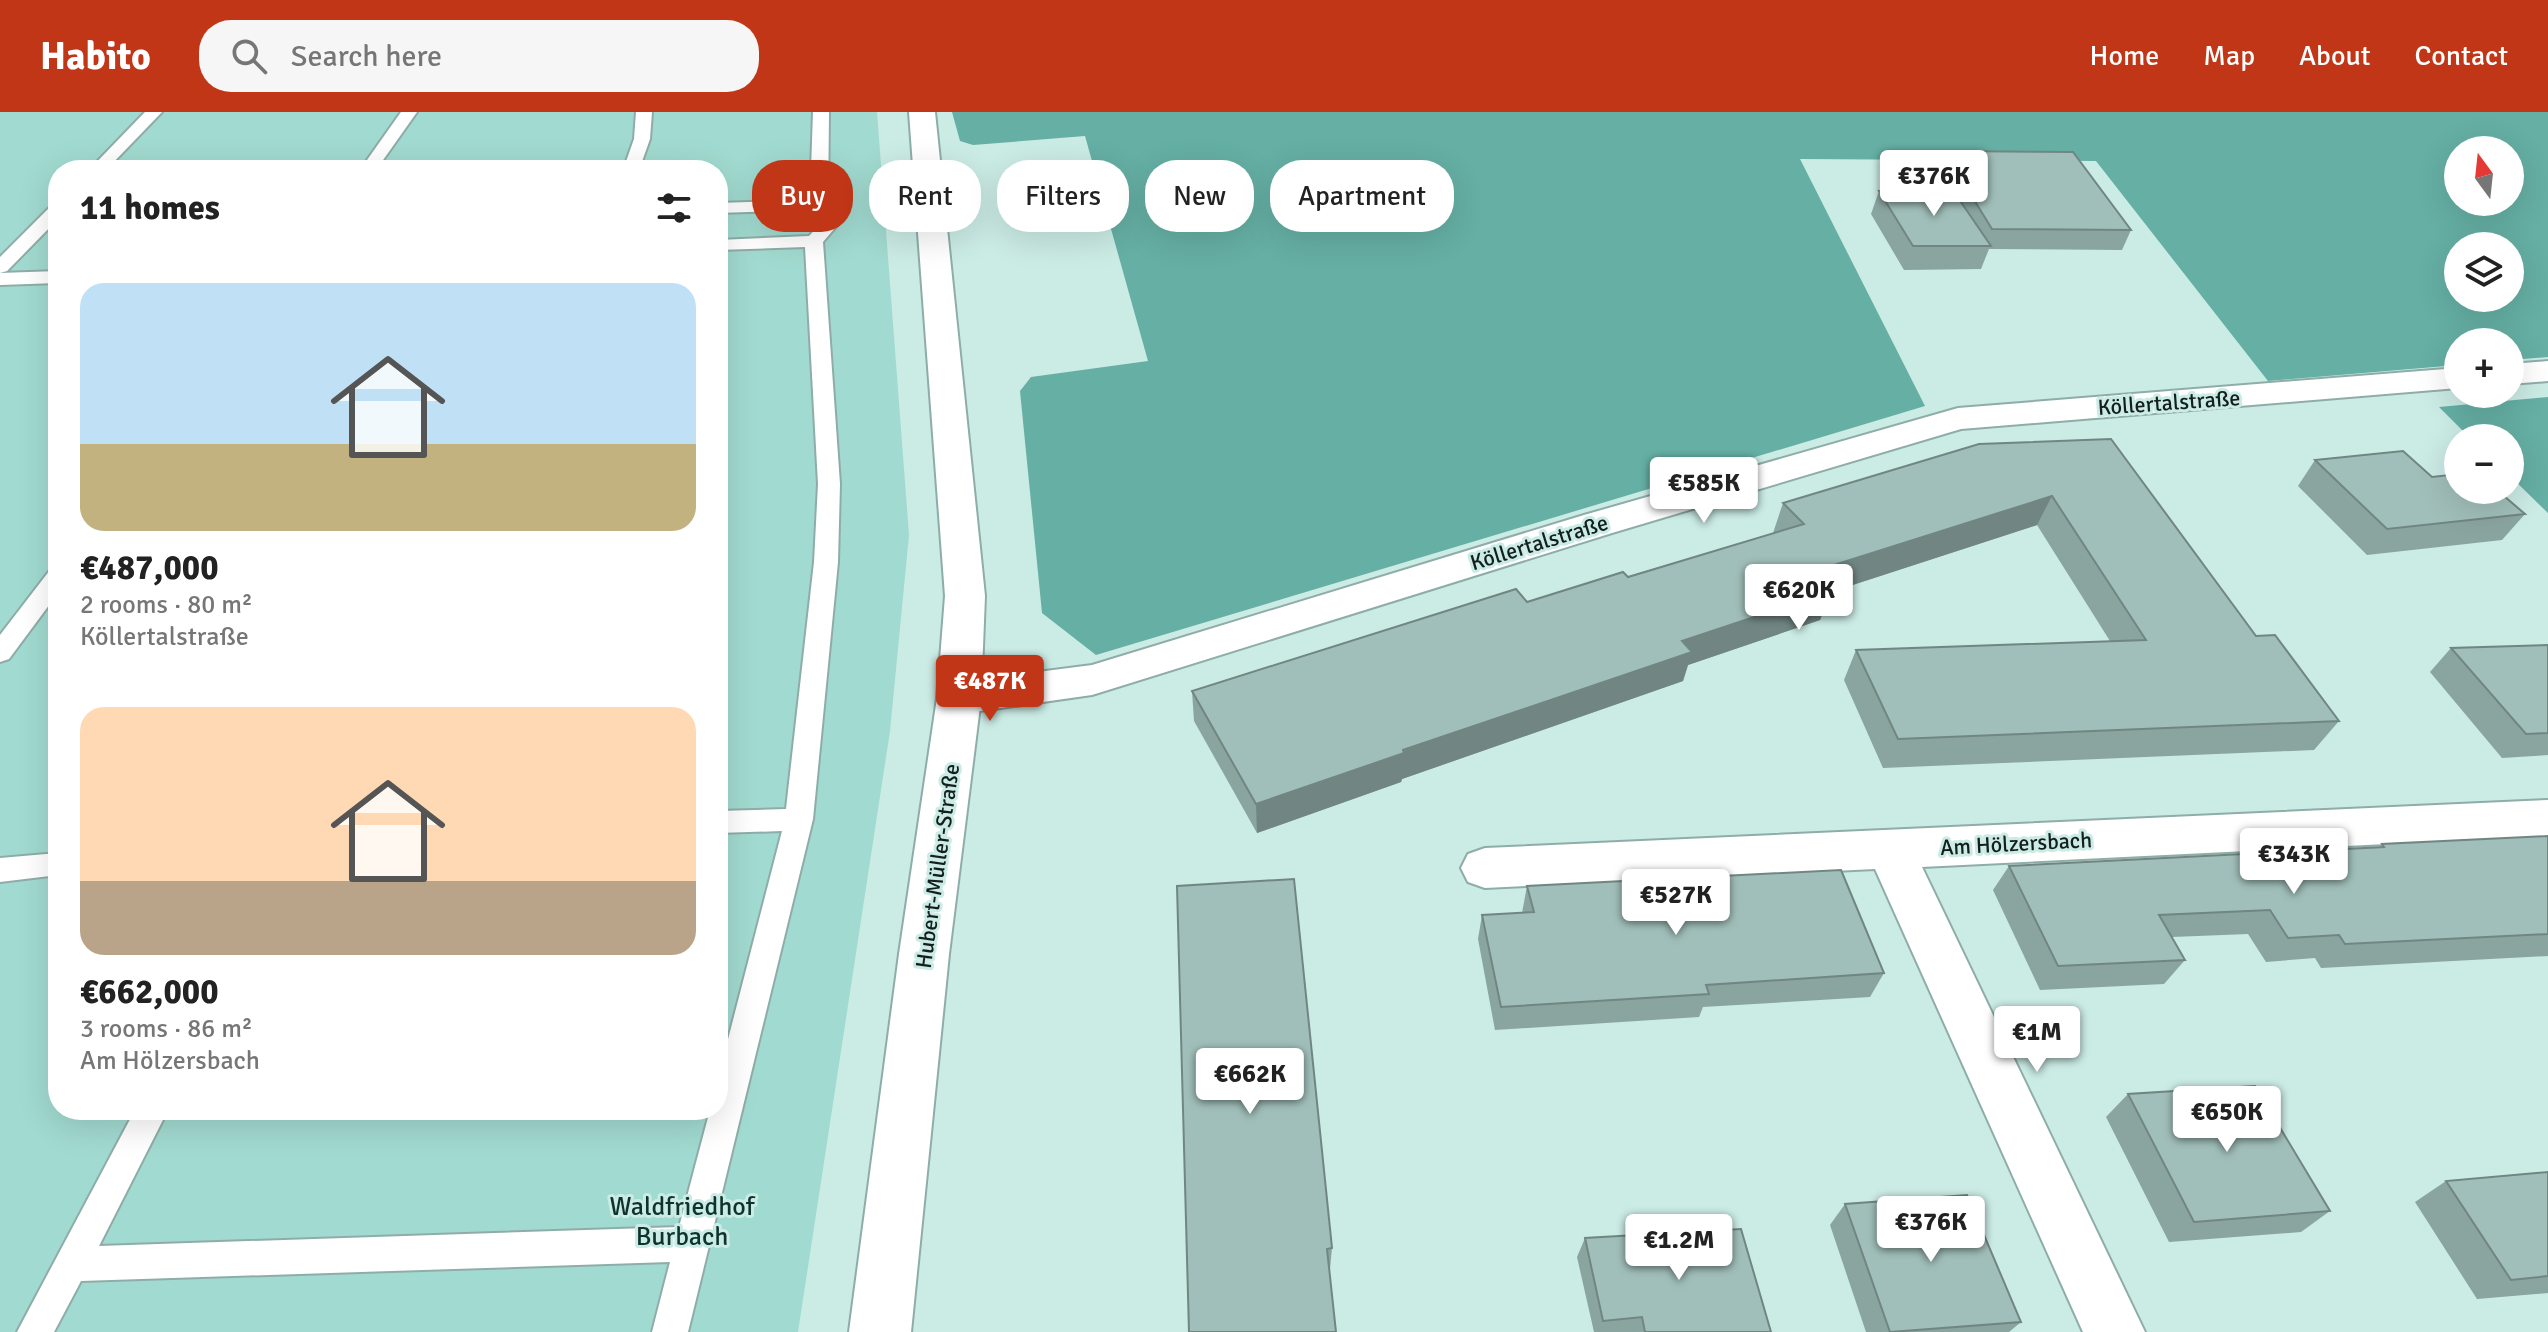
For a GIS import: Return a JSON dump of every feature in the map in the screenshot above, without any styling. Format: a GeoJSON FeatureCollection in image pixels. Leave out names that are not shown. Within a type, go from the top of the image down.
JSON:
{"type":"FeatureCollection","features":[{"type":"Feature","properties":{"kind":"street","name":"Hubert-Müller-Straße"},"geometry":{"type":"LineString","coordinates":[[880,1332],[924,954],[959,698],[965,596],[963,546],[948,416],[922,112]]}},
{"type":"Feature","properties":{"kind":"street"},"geometry":{"type":"LineString","coordinates":[[2524,373],[2548,371]]}},
{"type":"Feature","properties":{"kind":"street","name":"Köllertalstraße"},"geometry":{"type":"LineString","coordinates":[[959,698],[1092,680],[1598,524],[1958,419],[2444,379]]}},
{"type":"Feature","properties":{"kind":"street","name":"Am Hölzersbach"},"geometry":{"type":"LineString","coordinates":[[1485,868],[2548,818]]}},
{"type":"Feature","properties":{"kind":"street"},"geometry":{"type":"LineString","coordinates":[[1890,849],[2114,1332]]}},
{"type":"Feature","properties":{"kind":"lane"},"geometry":{"type":"LineString","coordinates":[[107,160],[154,112]]}},
{"type":"Feature","properties":{"kind":"lane"},"geometry":{"type":"LineString","coordinates":[[375,160],[409,112]]}},
{"type":"Feature","properties":{"kind":"lane"},"geometry":{"type":"LineString","coordinates":[[635,160],[642,139],[644,112]]}},
{"type":"Feature","properties":{"kind":"lane"},"geometry":{"type":"LineString","coordinates":[[820,160],[821,112]]}},
{"type":"Feature","properties":{"kind":"lane"},"geometry":{"type":"LineString","coordinates":[[728,208],[752,207]]}},
{"type":"Feature","properties":{"kind":"lane"},"geometry":{"type":"LineString","coordinates":[[0,267],[48,221]]}},
{"type":"Feature","properties":{"kind":"lane"},"geometry":{"type":"LineString","coordinates":[[728,1096],[799,819],[826,562],[829,484],[814,241],[822,232]]}},
{"type":"Feature","properties":{"kind":"lane"},"geometry":{"type":"LineString","coordinates":[[728,245],[814,241]]}},
{"type":"Feature","properties":{"kind":"lane"},"geometry":{"type":"LineString","coordinates":[[0,248],[20,247]]}},
{"type":"Feature","properties":{"kind":"lane"},"geometry":{"type":"LineString","coordinates":[[0,279],[48,277]]}},
{"type":"Feature","properties":{"kind":"lane"},"geometry":{"type":"LineString","coordinates":[[0,653],[48,589]]}},
{"type":"Feature","properties":{"kind":"lane"},"geometry":{"type":"LineString","coordinates":[[728,822],[799,819]]}},
{"type":"Feature","properties":{"kind":"lane"},"geometry":{"type":"LineString","coordinates":[[0,870],[48,865]]}},
{"type":"Feature","properties":{"kind":"lane"},"geometry":{"type":"LineString","coordinates":[[35,1332],[147,1120]]}},
{"type":"Feature","properties":{"kind":"lane"},"geometry":{"type":"LineString","coordinates":[[670,1332],[722,1120]]}},
{"type":"Feature","properties":{"kind":"lane"},"geometry":{"type":"LineString","coordinates":[[71,1264],[690,1244]]}},
{"type":"Feature","properties":{"kind":"green space","name":"Waldfriedhof Burbach"},"geometry":{"type":"Polygon","coordinates":[[[0,112],[877,112],[881,160],[869,160],[869,232],[886,232],[909,535],[890,731],[798,1332],[0,1332],[0,112]]]}},
{"type":"Feature","properties":{"kind":"green space"},"geometry":{"type":"Polygon","coordinates":[[[952,112],[2548,112],[2548,357],[2524,359],[2524,328],[2444,328],[2444,366],[2268,381],[2096,161],[1800,159],[1925,406],[1096,655],[1042,613],[1020,391],[1031,377],[1148,361],[1112,232],[1129,232],[1129,160],[1092,160],[1085,136],[973,145],[960,141],[952,112]]]}},
{"type":"Feature","properties":{"kind":"green space"},"geometry":{"type":"Polygon","coordinates":[[[2548,397],[2548,513],[2524,490],[2524,424],[2456,424],[2439,407],[2524,408],[2524,399],[2548,397]]]}},
{"type":"Feature","properties":{"kind":"building"},"geometry":{"type":"Polygon","coordinates":[[[1944,151],[2073,152],[2131,230],[1992,229],[1944,151]]]}},
{"type":"Feature","properties":{"kind":"building"},"geometry":{"type":"Polygon","coordinates":[[[1952,189],[1991,246],[1913,246],[1879,191],[1952,189]]]}},
{"type":"Feature","properties":{"kind":"building"},"geometry":{"type":"Polygon","coordinates":[[[2111,439],[2256,636],[2275,635],[2339,721],[1898,739],[1856,650],[2146,640],[2052,496],[1812,572],[1832,591],[1682,641],[1692,652],[1403,750],[1404,753],[1256,804],[1192,691],[1516,589],[1527,602],[1623,572],[1628,577],[1804,524],[1783,503],[1979,444],[2111,439]]]}},
{"type":"Feature","properties":{"kind":"building"},"geometry":{"type":"Polygon","coordinates":[[[2403,451],[2432,477],[2444,476],[2444,504],[2513,504],[2525,514],[2387,529],[2315,460],[2403,451]]]}},
{"type":"Feature","properties":{"kind":"building"},"geometry":{"type":"Polygon","coordinates":[[[2548,645],[2548,733],[2526,734],[2451,648],[2548,645]]]}},
{"type":"Feature","properties":{"kind":"building"},"geometry":{"type":"Polygon","coordinates":[[[2548,836],[2548,934],[2345,944],[2339,935],[2288,938],[2270,910],[2159,915],[2185,960],[2058,966],[2009,866],[2384,847],[2382,844],[2548,836]]]}},
{"type":"Feature","properties":{"kind":"building"},"geometry":{"type":"Polygon","coordinates":[[[1841,870],[1884,973],[1706,985],[1709,994],[1501,1007],[1482,915],[1534,912],[1527,886],[1841,870]]]}},
{"type":"Feature","properties":{"kind":"building"},"geometry":{"type":"Polygon","coordinates":[[[1294,879],[1332,1248],[1327,1249],[1336,1332],[1189,1332],[1177,886],[1294,879]]]}},
{"type":"Feature","properties":{"kind":"building"},"geometry":{"type":"Polygon","coordinates":[[[2255,1086],[2330,1211],[2194,1222],[2128,1094],[2255,1086]]]}},
{"type":"Feature","properties":{"kind":"building"},"geometry":{"type":"Polygon","coordinates":[[[2548,1172],[2548,1276],[2511,1280],[2446,1181],[2548,1172]]]}},
{"type":"Feature","properties":{"kind":"building"},"geometry":{"type":"Polygon","coordinates":[[[1967,1195],[2021,1322],[1890,1332],[1845,1204],[1967,1195]]]}},
{"type":"Feature","properties":{"kind":"building"},"geometry":{"type":"Polygon","coordinates":[[[1741,1229],[1771,1332],[1645,1332],[1642,1317],[1603,1321],[1585,1238],[1741,1229]]]}}]}
